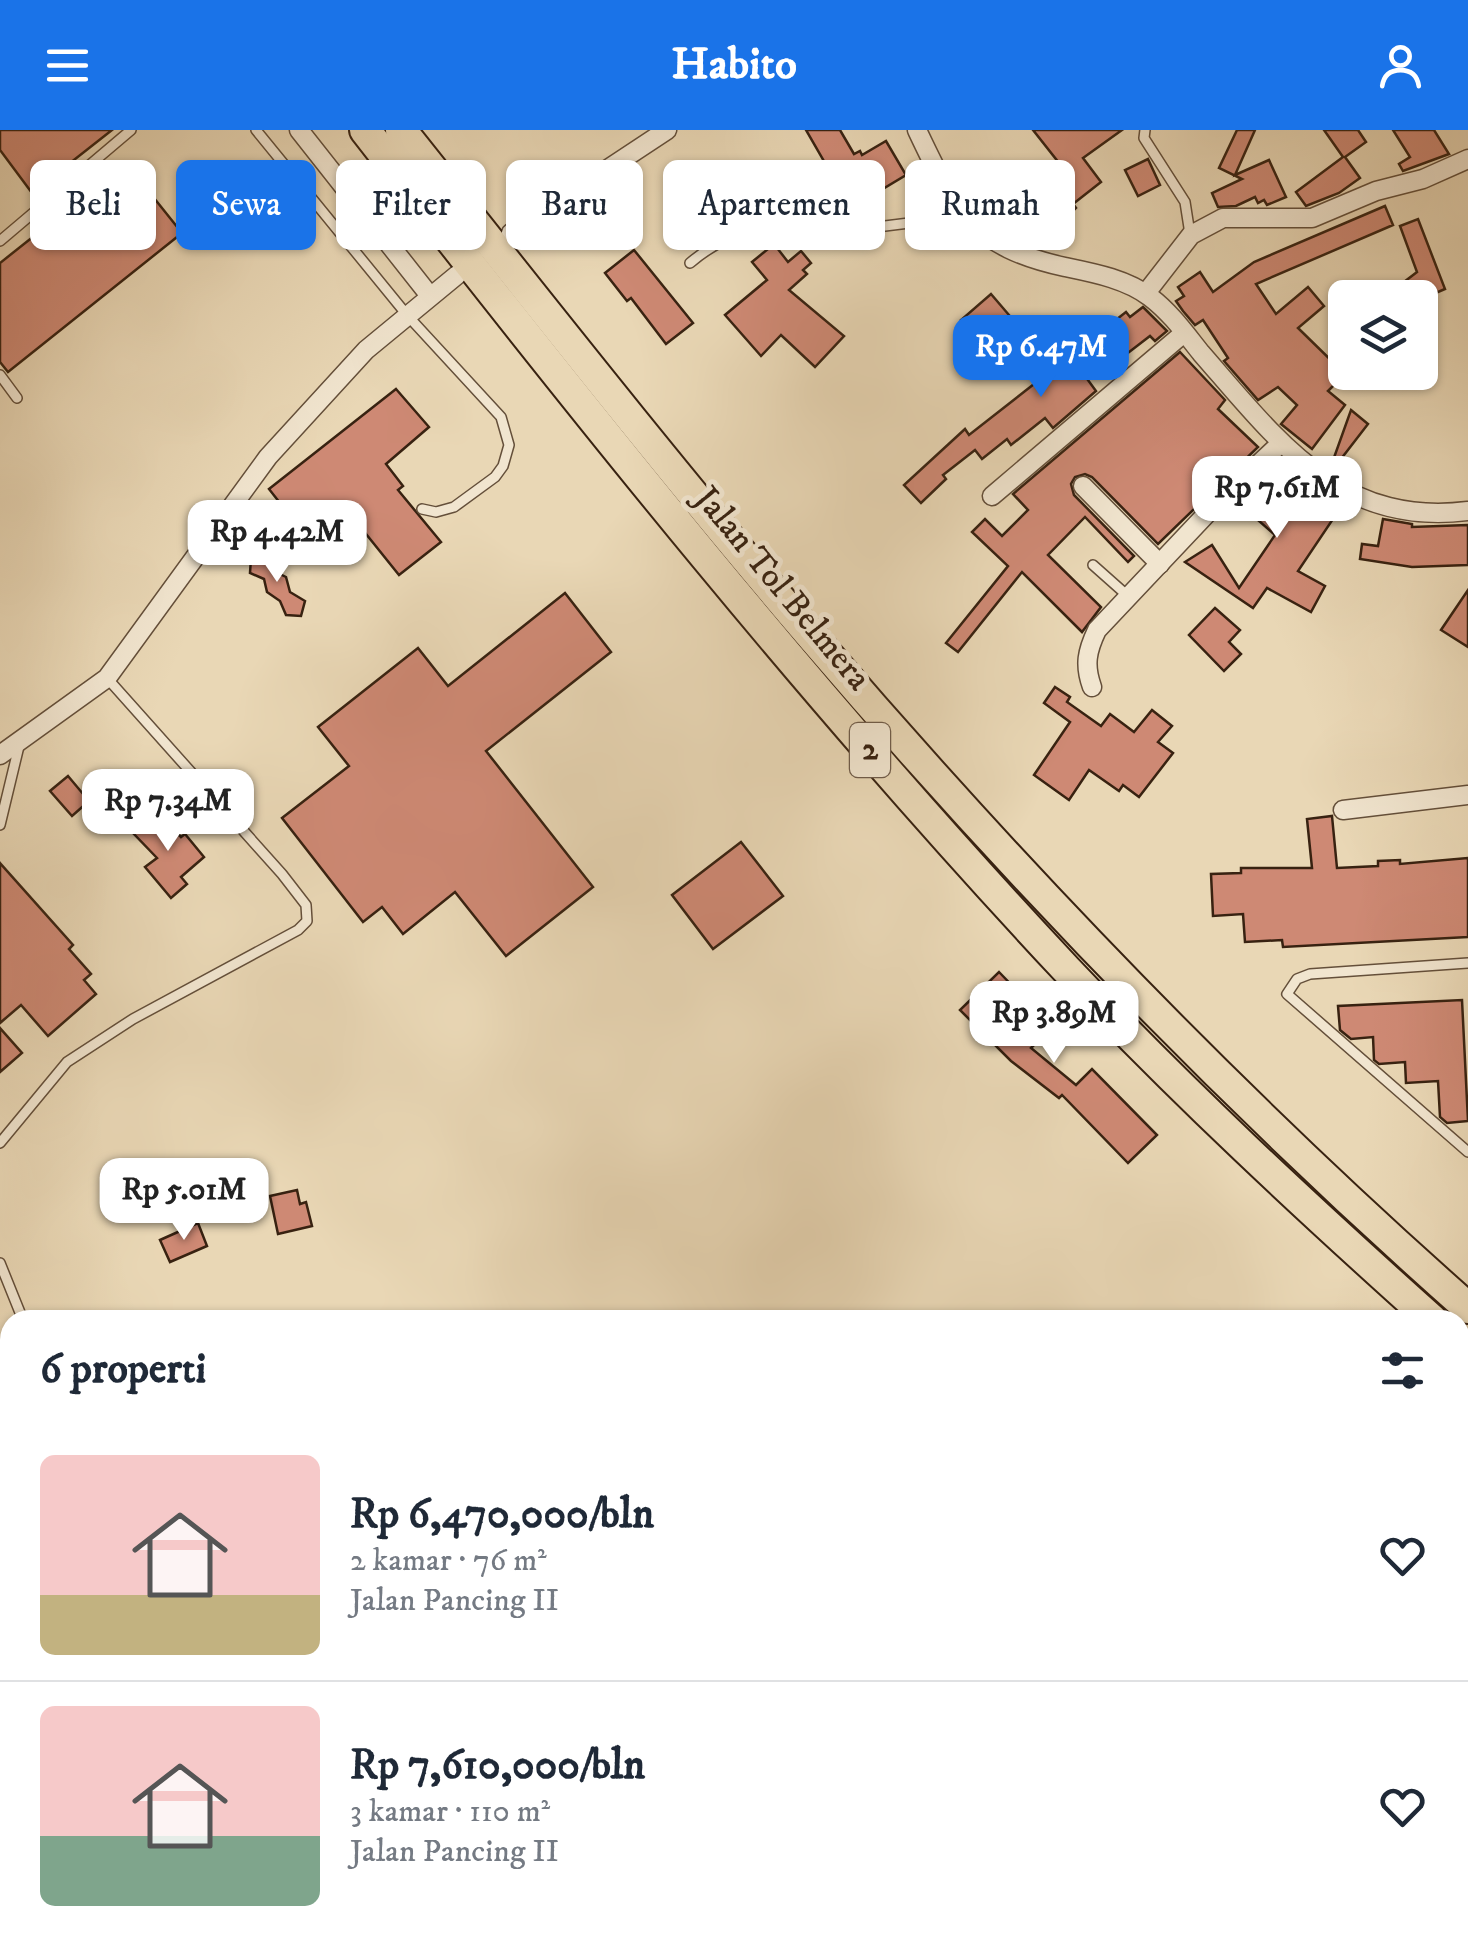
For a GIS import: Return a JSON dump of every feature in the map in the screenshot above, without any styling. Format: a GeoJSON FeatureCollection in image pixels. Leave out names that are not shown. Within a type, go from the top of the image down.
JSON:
{"type":"FeatureCollection","features":[{"type":"Feature","properties":{"kind":"highway","name":"Jalan Tol Belmera"},"geometry":{"type":"LineString","coordinates":[[365,130],[678,524],[981,876],[1070,972],[1264,1167],[1421,1310]]}},
{"type":"Feature","properties":{"kind":"highway","name":"Jalan Tol Belmera"},"geometry":{"type":"LineString","coordinates":[[401,130],[716,523],[937,778],[1092,946],[1229,1086],[1468,1308]]}},
{"type":"Feature","properties":{"kind":"street"},"geometry":{"type":"LineString","coordinates":[[299,130],[430,296]]}},
{"type":"Feature","properties":{"kind":"street"},"geometry":{"type":"LineString","coordinates":[[622,160],[668,130]]}},
{"type":"Feature","properties":{"kind":"street"},"geometry":{"type":"LineString","coordinates":[[917,130],[931,160]]}},
{"type":"Feature","properties":{"kind":"street"},"geometry":{"type":"LineString","coordinates":[[1146,293],[1190,235],[1223,218],[1312,218],[1468,159]]}},
{"type":"Feature","properties":{"kind":"street"},"geometry":{"type":"LineString","coordinates":[[1010,250],[1025,259],[1106,276],[1146,293],[1170,312],[1280,444],[1327,480],[1386,508],[1442,514],[1468,511]]}},
{"type":"Feature","properties":{"kind":"street"},"geometry":{"type":"LineString","coordinates":[[0,755],[107,678],[268,457],[355,362],[457,275]]}},
{"type":"Feature","properties":{"kind":"street"},"geometry":{"type":"LineString","coordinates":[[992,496],[1184,333]]}},
{"type":"Feature","properties":{"kind":"street"},"geometry":{"type":"LineString","coordinates":[[1092,687],[1085,669],[1088,649],[1097,630],[1215,504],[1280,444]]}},
{"type":"Feature","properties":{"kind":"street"},"geometry":{"type":"LineString","coordinates":[[1083,486],[1160,564]]}},
{"type":"Feature","properties":{"kind":"street"},"geometry":{"type":"LineString","coordinates":[[1342,810],[1468,795]]}},
{"type":"Feature","properties":{"kind":"lane"},"geometry":{"type":"LineString","coordinates":[[0,242],[131,130]]}},
{"type":"Feature","properties":{"kind":"lane"},"geometry":{"type":"LineString","coordinates":[[256,130],[407,315],[501,417],[509,445],[503,466],[494,478],[454,507],[436,512],[422,509]]}},
{"type":"Feature","properties":{"kind":"lane"},"geometry":{"type":"LineString","coordinates":[[1145,130],[1144,138],[1185,202],[1190,235]]}},
{"type":"Feature","properties":{"kind":"lane"},"geometry":{"type":"LineString","coordinates":[[690,264],[712,245],[751,230],[781,228],[805,236],[905,224]]}},
{"type":"Feature","properties":{"kind":"lane"},"geometry":{"type":"LineString","coordinates":[[0,375],[17,398]]}},
{"type":"Feature","properties":{"kind":"lane"},"geometry":{"type":"LineString","coordinates":[[1093,565],[1129,597]]}},
{"type":"Feature","properties":{"kind":"lane"},"geometry":{"type":"LineString","coordinates":[[0,1142],[67,1062],[133,1020],[298,930],[306,920],[306,905],[282,874],[107,678]]}},
{"type":"Feature","properties":{"kind":"lane"},"geometry":{"type":"LineString","coordinates":[[0,826],[21,740]]}},
{"type":"Feature","properties":{"kind":"lane"},"geometry":{"type":"LineString","coordinates":[[1468,963],[1302,976],[1288,994],[1468,1152]]}},
{"type":"Feature","properties":{"kind":"lane"},"geometry":{"type":"LineString","coordinates":[[0,1263],[18,1310]]}},
{"type":"Feature","properties":{"kind":"building"},"geometry":{"type":"Polygon","coordinates":[[[0,130],[112,130],[74,160],[30,160],[30,190],[0,150],[0,130]]]}},
{"type":"Feature","properties":{"kind":"building"},"geometry":{"type":"Polygon","coordinates":[[[806,130],[840,130],[854,154],[860,151],[862,155],[886,141],[905,176],[885,188],[885,160],[823,160],[806,130]]]}},
{"type":"Feature","properties":{"kind":"building"},"geometry":{"type":"Polygon","coordinates":[[[1033,130],[1122,130],[1083,158],[1101,182],[1075,202],[1075,160],[1057,160],[1033,130]]]}},
{"type":"Feature","properties":{"kind":"building"},"geometry":{"type":"Polygon","coordinates":[[[1237,130],[1255,130],[1235,175],[1269,160],[1286,197],[1267,205],[1264,200],[1258,203],[1255,197],[1236,206],[1218,207],[1212,193],[1242,179],[1219,168],[1237,130]]]}},
{"type":"Feature","properties":{"kind":"building"},"geometry":{"type":"Polygon","coordinates":[[[1324,130],[1358,130],[1366,142],[1345,157],[1360,178],[1339,193],[1306,206],[1296,192],[1343,157],[1324,130]]]}},
{"type":"Feature","properties":{"kind":"building"},"geometry":{"type":"Polygon","coordinates":[[[1393,130],[1434,130],[1449,154],[1403,171],[1399,164],[1410,157],[1393,130]]]}},
{"type":"Feature","properties":{"kind":"building"},"geometry":{"type":"Polygon","coordinates":[[[1148,159],[1160,185],[1138,196],[1125,170],[1148,159]]]}},
{"type":"Feature","properties":{"kind":"building"},"geometry":{"type":"Polygon","coordinates":[[[156,200],[176,226],[176,238],[8,372],[0,362],[0,263],[30,239],[30,250],[156,250],[156,200]]]}},
{"type":"Feature","properties":{"kind":"building"},"geometry":{"type":"Polygon","coordinates":[[[1385,206],[1393,225],[1256,284],[1276,314],[1308,287],[1324,306],[1298,328],[1328,357],[1328,391],[1345,405],[1312,449],[1281,424],[1297,405],[1278,387],[1258,400],[1224,361],[1228,358],[1203,320],[1195,325],[1176,301],[1184,296],[1178,287],[1200,272],[1213,292],[1254,262],[1385,206]]]}},
{"type":"Feature","properties":{"kind":"building"},"geometry":{"type":"Polygon","coordinates":[[[1418,219],[1445,289],[1438,292],[1438,280],[1407,280],[1417,272],[1400,226],[1418,219]]]}},
{"type":"Feature","properties":{"kind":"building"},"geometry":{"type":"Polygon","coordinates":[[[634,250],[693,323],[666,344],[631,298],[627,301],[605,273],[634,250]]]}},
{"type":"Feature","properties":{"kind":"building"},"geometry":{"type":"Polygon","coordinates":[[[767,250],[779,250],[788,262],[801,251],[811,263],[803,270],[807,274],[789,290],[844,336],[815,367],[781,335],[761,356],[725,315],[767,280],[752,262],[767,250]]]}},
{"type":"Feature","properties":{"kind":"building"},"geometry":{"type":"Polygon","coordinates":[[[991,294],[1009,315],[979,340],[961,320],[991,294]]]}},
{"type":"Feature","properties":{"kind":"building"},"geometry":{"type":"Polygon","coordinates":[[[1143,307],[1167,331],[1155,341],[1150,336],[1124,356],[1120,350],[1085,376],[1096,391],[1053,428],[1045,418],[1011,445],[1007,439],[982,459],[975,450],[943,475],[946,479],[921,503],[904,485],[965,429],[969,435],[1126,312],[1130,317],[1143,307]]]}},
{"type":"Feature","properties":{"kind":"building"},"geometry":{"type":"Polygon","coordinates":[[[1180,352],[1225,400],[1218,409],[1258,447],[1158,544],[1092,477],[1075,477],[1071,484],[1074,495],[1134,556],[1128,562],[1085,517],[1048,555],[1101,607],[1082,632],[1022,572],[958,652],[946,643],[1008,566],[972,532],[985,519],[1002,536],[1028,510],[1013,494],[1180,352]]]}},
{"type":"Feature","properties":{"kind":"building"},"geometry":{"type":"Polygon","coordinates":[[[396,389],[429,427],[386,464],[403,486],[398,490],[441,542],[399,575],[358,524],[320,554],[269,489],[396,389]]]}},
{"type":"Feature","properties":{"kind":"building"},"geometry":{"type":"Polygon","coordinates":[[[1351,410],[1368,424],[1334,468],[1331,466],[1351,410]]]}},
{"type":"Feature","properties":{"kind":"building"},"geometry":{"type":"Polygon","coordinates":[[[1278,463],[1313,495],[1315,491],[1341,507],[1298,571],[1325,586],[1311,612],[1267,588],[1253,608],[1185,562],[1212,545],[1239,588],[1275,535],[1250,513],[1245,518],[1232,506],[1278,463]]]}},
{"type":"Feature","properties":{"kind":"building"},"geometry":{"type":"Polygon","coordinates":[[[1383,519],[1412,527],[1468,525],[1468,565],[1412,567],[1360,559],[1362,544],[1378,546],[1383,519]]]}},
{"type":"Feature","properties":{"kind":"building"},"geometry":{"type":"Polygon","coordinates":[[[262,554],[270,558],[274,571],[286,577],[290,592],[305,601],[301,616],[286,615],[280,601],[267,592],[264,579],[250,573],[251,558],[262,554]]]}},
{"type":"Feature","properties":{"kind":"building"},"geometry":{"type":"Polygon","coordinates":[[[1468,590],[1468,647],[1441,630],[1468,590]]]}},
{"type":"Feature","properties":{"kind":"building"},"geometry":{"type":"Polygon","coordinates":[[[565,593],[611,652],[486,751],[593,887],[506,956],[455,892],[403,934],[382,907],[363,922],[282,818],[349,766],[318,727],[418,648],[448,686],[565,593]]]}},
{"type":"Feature","properties":{"kind":"building"},"geometry":{"type":"Polygon","coordinates":[[[1215,608],[1240,630],[1229,642],[1241,654],[1224,671],[1189,635],[1215,608]]]}},
{"type":"Feature","properties":{"kind":"building"},"geometry":{"type":"Polygon","coordinates":[[[1055,687],[1070,697],[1067,702],[1101,726],[1110,714],[1134,732],[1152,710],[1172,726],[1158,742],[1173,753],[1139,797],[1123,785],[1119,791],[1089,770],[1069,800],[1034,775],[1070,722],[1044,703],[1055,687]]]}},
{"type":"Feature","properties":{"kind":"building"},"geometry":{"type":"Polygon","coordinates":[[[68,776],[89,801],[72,816],[50,791],[68,776]]]}},
{"type":"Feature","properties":{"kind":"building"},"geometry":{"type":"Polygon","coordinates":[[[156,812],[181,837],[185,834],[204,857],[181,877],[187,884],[171,898],[145,867],[157,858],[134,834],[156,812]]]}},
{"type":"Feature","properties":{"kind":"building"},"geometry":{"type":"Polygon","coordinates":[[[1332,816],[1337,868],[1378,866],[1378,861],[1400,860],[1400,864],[1468,858],[1468,937],[1283,947],[1282,940],[1245,942],[1243,914],[1213,916],[1211,874],[1241,873],[1241,868],[1312,868],[1307,819],[1332,816]]]}},
{"type":"Feature","properties":{"kind":"building"},"geometry":{"type":"Polygon","coordinates":[[[741,842],[783,896],[713,949],[672,895],[741,842]]]}},
{"type":"Feature","properties":{"kind":"building"},"geometry":{"type":"Polygon","coordinates":[[[0,863],[73,945],[69,949],[91,974],[84,980],[96,994],[48,1036],[21,1005],[0,1023],[0,863]]]}},
{"type":"Feature","properties":{"kind":"building"},"geometry":{"type":"Polygon","coordinates":[[[999,972],[1052,1027],[1031,1048],[1076,1085],[1092,1069],[1157,1135],[1128,1163],[1062,1095],[1059,1098],[1011,1061],[960,1010],[999,972]]]}},
{"type":"Feature","properties":{"kind":"building"},"geometry":{"type":"Polygon","coordinates":[[[1462,1000],[1468,1121],[1447,1123],[1440,1117],[1438,1081],[1406,1083],[1405,1062],[1379,1064],[1374,1060],[1373,1037],[1351,1039],[1340,1030],[1338,1006],[1462,1000]]]}},
{"type":"Feature","properties":{"kind":"building"},"geometry":{"type":"Polygon","coordinates":[[[0,1028],[22,1053],[0,1072],[0,1028]]]}},
{"type":"Feature","properties":{"kind":"building"},"geometry":{"type":"Polygon","coordinates":[[[297,1190],[300,1204],[306,1202],[312,1226],[278,1234],[270,1196],[297,1190]]]}},
{"type":"Feature","properties":{"kind":"building"},"geometry":{"type":"Polygon","coordinates":[[[198,1223],[207,1246],[170,1262],[160,1240],[198,1223]]]}}]}
